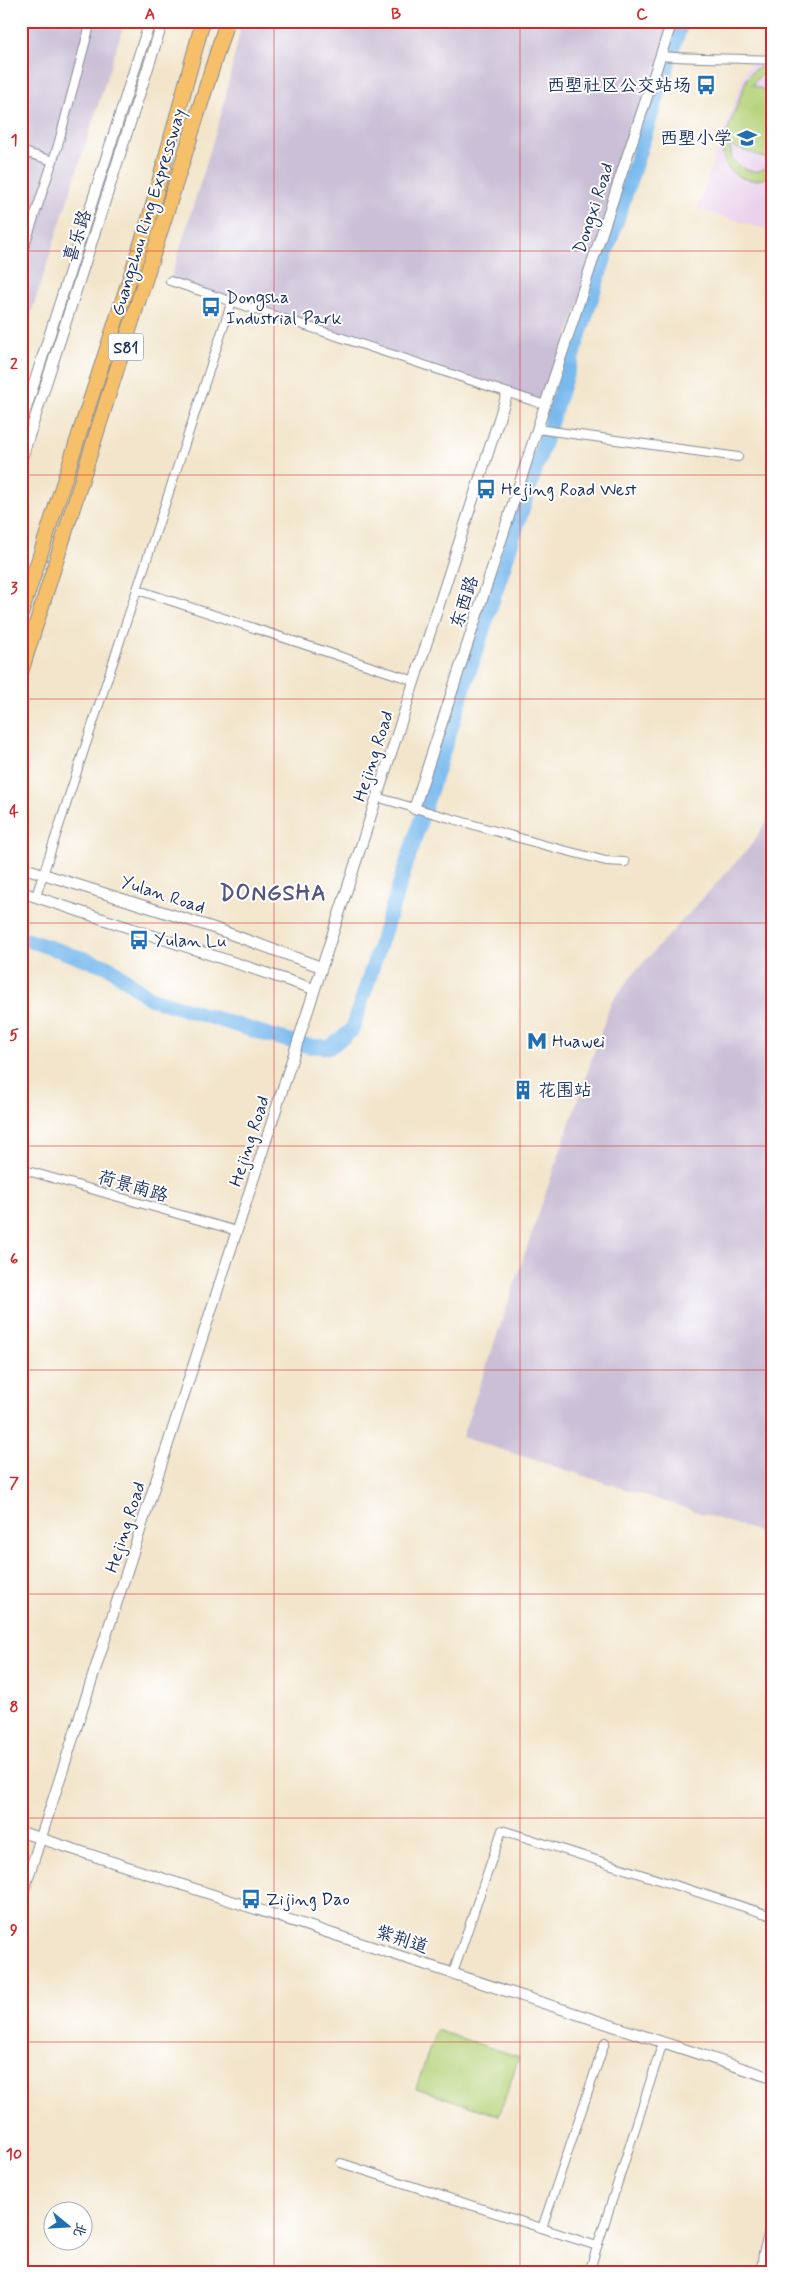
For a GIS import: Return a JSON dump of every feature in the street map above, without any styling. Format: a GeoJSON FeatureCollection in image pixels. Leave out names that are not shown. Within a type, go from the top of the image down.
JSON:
{"type":"FeatureCollection","features":[{"type":"Feature","properties":{"kind":"highway","name":"Guangzhou Ring Expressway"},"geometry":{"type":"LineString","coordinates":[[21,614],[148,219],[203,21]]}},
{"type":"Feature","properties":{"kind":"highway","name":"Guangzhou Ring Expressway"},"geometry":{"type":"LineString","coordinates":[[21,672],[227,21]]}},
{"type":"Feature","properties":{"kind":"street"},"geometry":{"type":"LineString","coordinates":[[21,257],[53,161],[91,21]]}},
{"type":"Feature","properties":{"kind":"street","name":"喜乐路"},"geometry":{"type":"LineString","coordinates":[[21,424],[150,21]]}},
{"type":"Feature","properties":{"kind":"street","name":"喜乐路"},"geometry":{"type":"LineString","coordinates":[[21,460],[164,21]]}},
{"type":"Feature","properties":{"kind":"street","name":"Dongxi Road"},"geometry":{"type":"LineString","coordinates":[[545,405],[672,21]]}},
{"type":"Feature","properties":{"kind":"street"},"geometry":{"type":"LineString","coordinates":[[660,56],[692,59],[731,57],[772,60]]}},
{"type":"Feature","properties":{"kind":"street"},"geometry":{"type":"LineString","coordinates":[[21,151],[53,161]]}},
{"type":"Feature","properties":{"kind":"street"},"geometry":{"type":"LineString","coordinates":[[170,281],[545,405]]}},
{"type":"Feature","properties":{"kind":"street"},"geometry":{"type":"LineString","coordinates":[[36,896],[232,300]]}},
{"type":"Feature","properties":{"kind":"street","name":"Hejing Road"},"geometry":{"type":"LineString","coordinates":[[21,1899],[507,394]]}},
{"type":"Feature","properties":{"kind":"street","name":"东西路"},"geometry":{"type":"LineString","coordinates":[[415,809],[545,405]]}},
{"type":"Feature","properties":{"kind":"street"},"geometry":{"type":"LineString","coordinates":[[538,429],[738,457]]}},
{"type":"Feature","properties":{"kind":"street"},"geometry":{"type":"LineString","coordinates":[[138,590],[415,681]]}},
{"type":"Feature","properties":{"kind":"street"},"geometry":{"type":"LineString","coordinates":[[376,797],[435,815],[592,857],[625,862]]}},
{"type":"Feature","properties":{"kind":"street","name":"Yulan Road"},"geometry":{"type":"LineString","coordinates":[[21,867],[214,928],[321,967]]}},
{"type":"Feature","properties":{"kind":"street"},"geometry":{"type":"LineString","coordinates":[[21,892],[314,989]]}},
{"type":"Feature","properties":{"kind":"street","name":"荷景南路"},"geometry":{"type":"LineString","coordinates":[[21,1169],[237,1231]]}},
{"type":"Feature","properties":{"kind":"street"},"geometry":{"type":"LineString","coordinates":[[453,1973],[502,1830],[772,1916]]}},
{"type":"Feature","properties":{"kind":"street","name":"紫荆道"},"geometry":{"type":"LineString","coordinates":[[21,1832],[772,2078]]}},
{"type":"Feature","properties":{"kind":"street"},"geometry":{"type":"LineString","coordinates":[[542,2228],[606,2042]]}},
{"type":"Feature","properties":{"kind":"street"},"geometry":{"type":"LineString","coordinates":[[589,2272],[663,2042]]}},
{"type":"Feature","properties":{"kind":"street"},"geometry":{"type":"LineString","coordinates":[[341,2163],[597,2246]]}},
{"type":"Feature","properties":{"kind":"street"},"geometry":{"type":"LineString","coordinates":[[761,2272],[772,2220]]}},
{"type":"Feature","properties":{"kind":"shaded area"},"geometry":{"type":"Polygon","coordinates":[[[21,21],[125,21],[21,345],[21,21]]]}},
{"type":"Feature","properties":{"kind":"shaded area"},"geometry":{"type":"Polygon","coordinates":[[[242,21],[672,21],[545,405],[170,281],[222,112],[242,21]]]}},
{"type":"Feature","properties":{"kind":"shaded area","name":"西塱小学"},"geometry":{"type":"Polygon","coordinates":[[[754,63],[772,64],[772,231],[697,209],[747,67],[754,63]]]}},
{"type":"Feature","properties":{"kind":"shaded area"},"geometry":{"type":"Polygon","coordinates":[[[772,813],[772,1536],[462,1437],[611,1003],[632,975],[749,848],[772,813]]]}},
{"type":"Feature","properties":{"kind":"green space"},"geometry":{"type":"Polygon","coordinates":[[[772,65],[772,73],[761,74],[752,85],[772,93],[772,160],[772,175],[763,179],[753,180],[744,179],[730,170],[725,162],[723,143],[747,78],[755,69],[772,65]],[[730,146],[732,159],[741,167],[747,170],[758,171],[768,166],[772,160],[730,146]]]}},
{"type":"Feature","properties":{"kind":"green space"},"geometry":{"type":"Polygon","coordinates":[[[436,2030],[519,2057],[499,2116],[416,2088],[436,2030]]]}},
{"type":"Feature","properties":{"kind":"waterway"},"geometry":{"type":"LineString","coordinates":[[21,938],[109,967],[150,998],[308,1046],[330,1047],[352,1030],[682,21]]}},
{"type":"Feature","properties":{"kind":"place","name":"西塱社区公交站场"},"geometry":{"type":"Point","coordinates":[706,85]}},
{"type":"Feature","properties":{"kind":"place","name":"西塱小学"},"geometry":{"type":"Point","coordinates":[747,138]}},
{"type":"Feature","properties":{"kind":"place","name":"Dongsha Industrial Park"},"geometry":{"type":"Point","coordinates":[211,307]}},
{"type":"Feature","properties":{"kind":"place","name":"Hejing Road West"},"geometry":{"type":"Point","coordinates":[486,489]}},
{"type":"Feature","properties":{"kind":"place","name":"Yulan Lu"},"geometry":{"type":"Point","coordinates":[139,940]}},
{"type":"Feature","properties":{"kind":"place","name":"Huawei"},"geometry":{"type":"Point","coordinates":[537,1041]}},
{"type":"Feature","properties":{"kind":"place","name":"花围站"},"geometry":{"type":"Point","coordinates":[523,1090]}},
{"type":"Feature","properties":{"kind":"place","name":"Zijing Dao"},"geometry":{"type":"Point","coordinates":[251,1899]}},
{"type":"Feature","properties":{"kind":"district","name":"DONGSHA"},"geometry":{"type":"Point","coordinates":[273,892]}}]}
